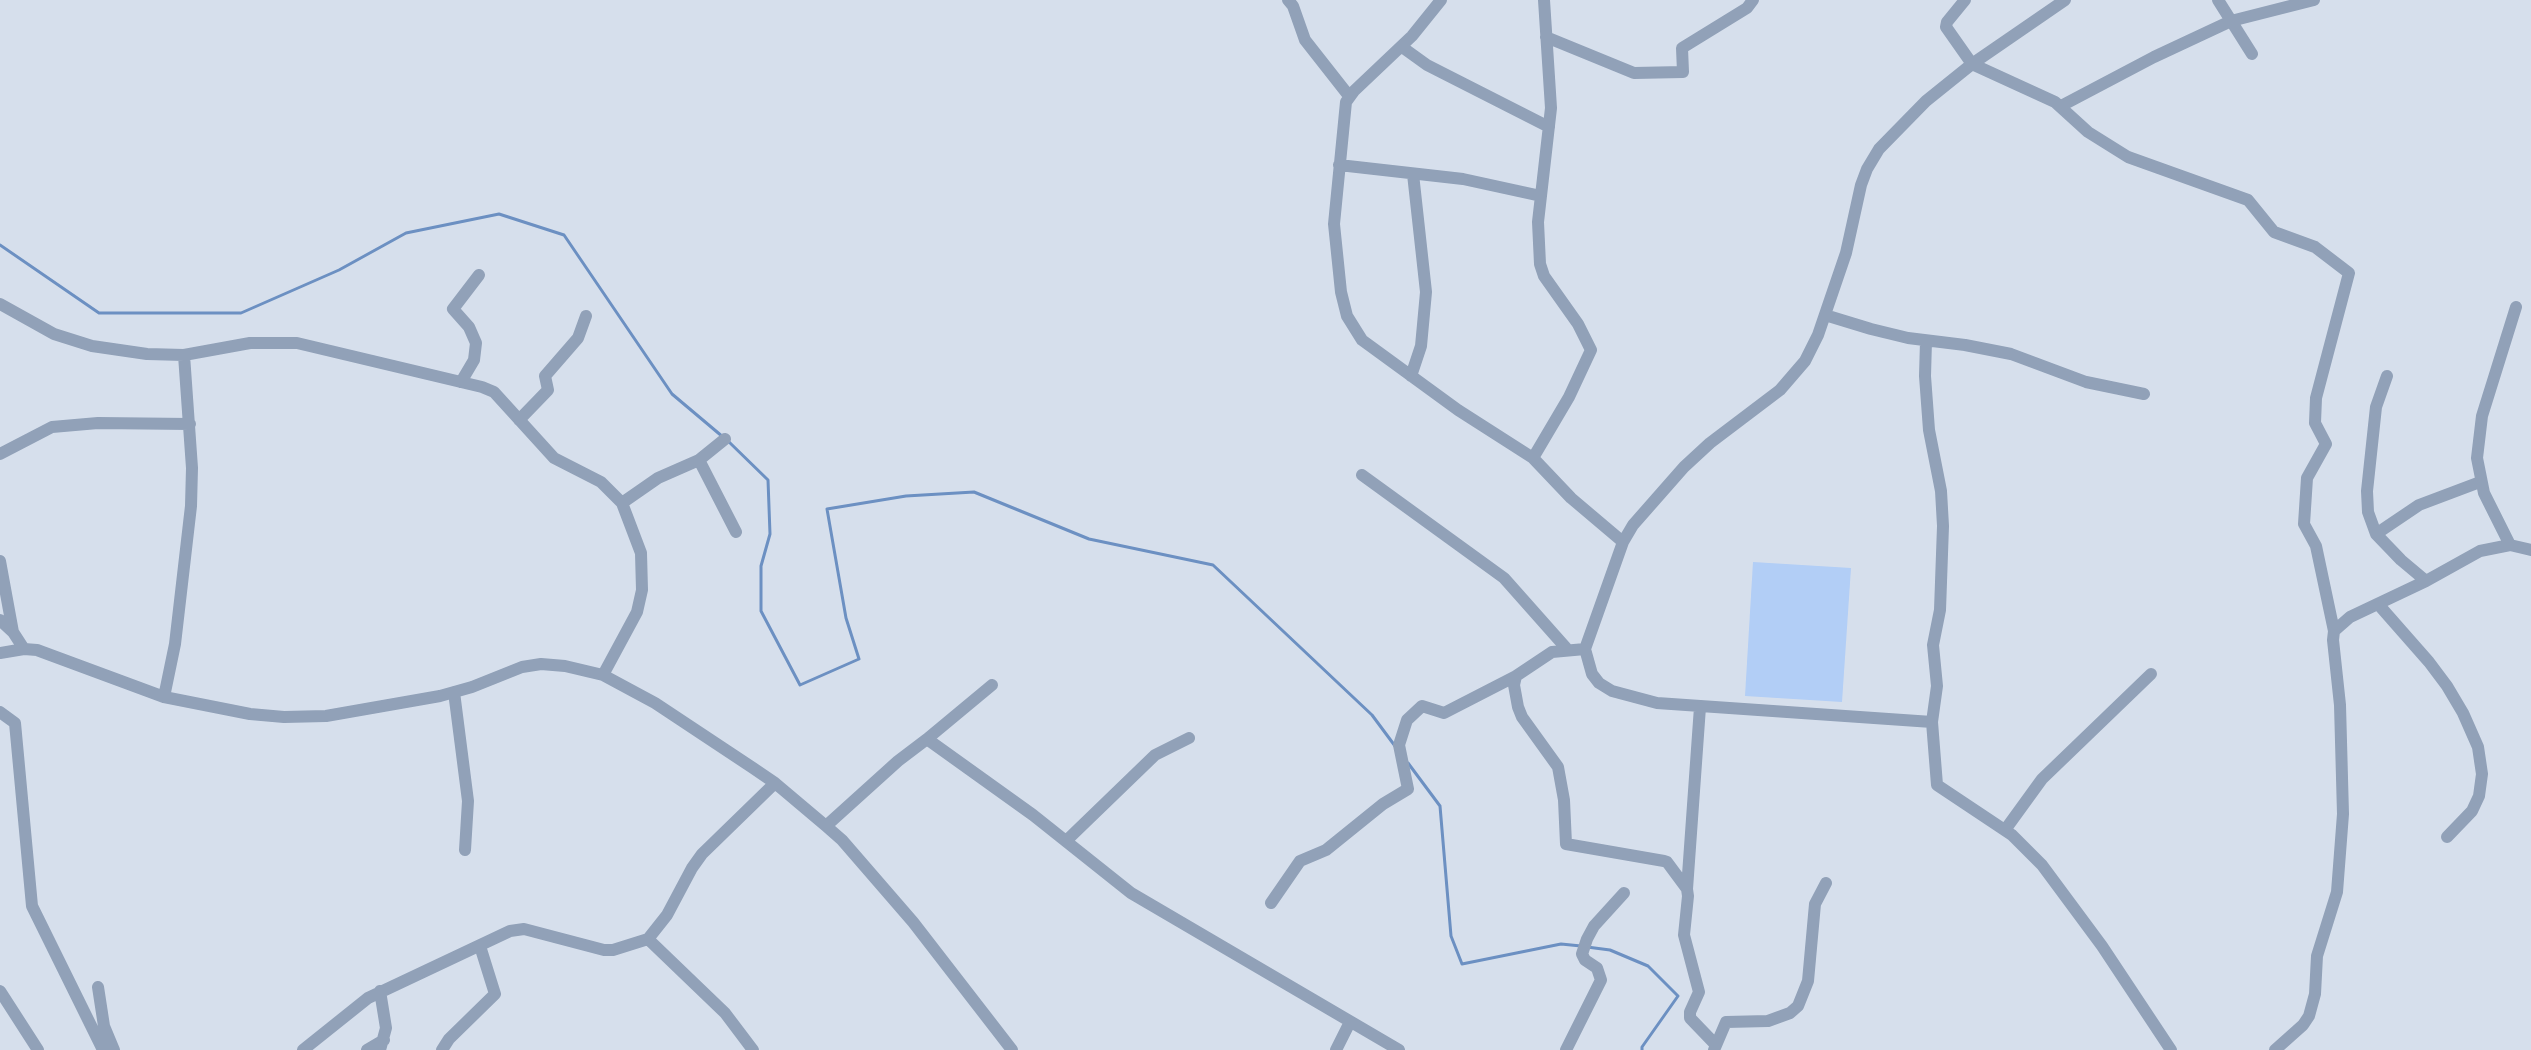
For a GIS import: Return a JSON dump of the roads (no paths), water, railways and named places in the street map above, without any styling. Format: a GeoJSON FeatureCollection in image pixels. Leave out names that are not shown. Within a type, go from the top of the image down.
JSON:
{"type":"FeatureCollection","features":[{"type":"Feature","properties":{"kind":"street"},"geometry":{"type":"LineString","coordinates":[[1288,0],[1294,6],[1305,40],[1349,96]]}},
{"type":"Feature","properties":{"kind":"street"},"geometry":{"type":"LineString","coordinates":[[1441,0],[1402,47],[1349,96],[1344,110],[1334,224],[1338,270],[1347,316],[1362,340],[1458,410],[1533,458],[1571,498],[1623,542]]}},
{"type":"Feature","properties":{"kind":"street"},"geometry":{"type":"LineString","coordinates":[[1533,458],[1569,397],[1591,350],[1578,324],[1541,270],[1538,222],[1549,127],[1550,98],[1544,0]]}},
{"type":"Feature","properties":{"kind":"street"},"geometry":{"type":"LineString","coordinates":[[1546,37],[1634,73],[1683,72],[1682,48],[1747,8],[1752,0]]}},
{"type":"Feature","properties":{"kind":"street"},"geometry":{"type":"LineString","coordinates":[[1965,0],[1947,22],[1946,27],[1972,64],[2061,106],[2088,132],[2128,156],[2248,200],[2274,232],[2315,247],[2349,273],[2316,398],[2315,423],[2326,444],[2307,478],[2304,524],[2316,546],[2334,631],[2333,640],[2340,705],[2343,814],[2337,892],[2318,956],[2315,994],[2309,1016],[2304,1025],[2275,1050]]}},
{"type":"Feature","properties":{"kind":"street"},"geometry":{"type":"LineString","coordinates":[[1932,722],[1656,703],[1612,692],[1599,683],[1592,674],[1585,649],[1623,542],[1633,525],[1684,467],[1710,442],[1794,376],[1805,361],[1825,315],[1846,253],[1861,185],[1867,169],[1879,150],[1909,117],[1972,64],[2065,0]]}},
{"type":"Feature","properties":{"kind":"street"},"geometry":{"type":"LineString","coordinates":[[2218,0],[2252,54]]}},
{"type":"Feature","properties":{"kind":"street"},"geometry":{"type":"LineString","coordinates":[[2061,106],[2154,57],[2231,21],[2314,0]]}},
{"type":"Feature","properties":{"kind":"street"},"geometry":{"type":"LineString","coordinates":[[1402,47],[1427,65],[1549,127]]}},
{"type":"Feature","properties":{"kind":"street"},"geometry":{"type":"LineString","coordinates":[[1339,165],[1471,180],[1541,196]]}},
{"type":"Feature","properties":{"kind":"street"},"geometry":{"type":"LineString","coordinates":[[1411,376],[1421,346],[1426,292],[1413,174]]}},
{"type":"Feature","properties":{"kind":"street"},"geometry":{"type":"LineString","coordinates":[[461,382],[474,360],[476,343],[469,327],[453,309],[479,275]]}},
{"type":"Feature","properties":{"kind":"street"},"geometry":{"type":"LineString","coordinates":[[0,304],[54,334],[92,346],[147,354],[184,355],[250,343],[297,343],[461,382],[494,392],[554,458],[601,482],[622,502],[641,554],[642,590],[637,612],[603,675]]}},
{"type":"Feature","properties":{"kind":"street"},"geometry":{"type":"LineString","coordinates":[[2510,545],[2480,482],[2477,458],[2482,416],[2516,307]]}},
{"type":"Feature","properties":{"kind":"street"},"geometry":{"type":"LineString","coordinates":[[1825,315],[1871,329],[1926,341],[1966,345],[2011,354],[2086,382],[2144,394]]}},
{"type":"Feature","properties":{"kind":"street"},"geometry":{"type":"LineString","coordinates":[[519,420],[548,390],[545,376],[578,338],[586,316]]}},
{"type":"Feature","properties":{"kind":"street"},"geometry":{"type":"LineString","coordinates":[[1926,341],[1925,376],[1929,430],[1941,491],[1943,526],[1940,610],[1933,646],[1937,686],[1932,722],[1937,785],[2004,830],[2042,865],[2071,902],[2172,1050]]}},
{"type":"Feature","properties":{"kind":"street"},"geometry":{"type":"LineString","coordinates":[[164,697],[175,644],[191,506],[190,424],[184,355]]}},
{"type":"Feature","properties":{"kind":"street"},"geometry":{"type":"LineString","coordinates":[[2387,376],[2376,407],[2367,492],[2368,512],[2376,534],[2401,560],[2426,581]]}},
{"type":"Feature","properties":{"kind":"street"},"geometry":{"type":"LineString","coordinates":[[0,454],[52,426],[89,423],[190,424]]}},
{"type":"Feature","properties":{"kind":"street"},"geometry":{"type":"LineString","coordinates":[[622,502],[658,478],[699,460],[725,439]]}},
{"type":"Feature","properties":{"kind":"street"},"geometry":{"type":"LineString","coordinates":[[699,460],[736,532]]}},
{"type":"Feature","properties":{"kind":"street"},"geometry":{"type":"LineString","coordinates":[[1362,475],[1504,578],[1567,649]]}},
{"type":"Feature","properties":{"kind":"street"},"geometry":{"type":"LineString","coordinates":[[2376,534],[2419,505],[2480,482]]}},
{"type":"Feature","properties":{"kind":"street"},"geometry":{"type":"LineString","coordinates":[[2334,631],[2350,617],[2426,581],[2480,551],[2510,545],[2531,550]]}},
{"type":"Feature","properties":{"kind":"street"},"geometry":{"type":"LineString","coordinates":[[0,561],[14,632]]}},
{"type":"Feature","properties":{"kind":"street"},"geometry":{"type":"LineString","coordinates":[[2378,604],[2429,662],[2447,686],[2463,713],[2478,748],[2482,774],[2480,796],[2472,810],[2446,837]]}},
{"type":"Feature","properties":{"kind":"street"},"geometry":{"type":"LineString","coordinates":[[0,620],[14,632],[24,649]]}},
{"type":"Feature","properties":{"kind":"street"},"geometry":{"type":"LineString","coordinates":[[0,653],[24,649],[37,650],[164,697],[250,714],[292,716],[326,716],[372,709],[454,692],[522,667],[541,664],[565,666],[603,675],[655,703],[775,783],[826,826],[908,915],[1004,1048]]}},
{"type":"Feature","properties":{"kind":"street"},"geometry":{"type":"LineString","coordinates":[[1271,903],[1300,861],[1326,850],[1383,804],[1408,789],[1399,746],[1407,720],[1422,706],[1444,713],[1516,676],[1543,656],[1567,649],[1585,649]]}},
{"type":"Feature","properties":{"kind":"street"},"geometry":{"type":"LineString","coordinates":[[2004,830],[2042,779],[2151,674]]}},
{"type":"Feature","properties":{"kind":"street"},"geometry":{"type":"LineString","coordinates":[[1516,676],[1514,685],[1520,712],[1558,767],[1564,800],[1566,844],[1667,862],[1687,889]]}},
{"type":"Feature","properties":{"kind":"street"},"geometry":{"type":"LineString","coordinates":[[826,826],[898,761],[992,685]]}},
{"type":"Feature","properties":{"kind":"street"},"geometry":{"type":"LineString","coordinates":[[454,692],[468,801],[469,816],[465,850]]}},
{"type":"Feature","properties":{"kind":"street"},"geometry":{"type":"LineString","coordinates":[[1700,706],[1684,935],[1699,992],[1690,1012],[1690,1018],[1714,1047],[1726,1022],[1768,1021],[1790,1013],[1798,1006],[1808,981],[1815,904],[1826,883]]}},
{"type":"Feature","properties":{"kind":"street"},"geometry":{"type":"LineString","coordinates":[[0,712],[15,724],[32,906],[103,1050]]}},
{"type":"Feature","properties":{"kind":"street"},"geometry":{"type":"LineString","coordinates":[[1066,841],[1155,755],[1188,738]]}},
{"type":"Feature","properties":{"kind":"street"},"geometry":{"type":"LineString","coordinates":[[927,739],[1066,841],[1143,901],[1399,1050]]}},
{"type":"Feature","properties":{"kind":"street"},"geometry":{"type":"LineString","coordinates":[[303,1050],[368,998],[380,991],[510,931],[524,929],[604,950],[613,950],[648,939],[667,915],[692,868],[702,854],[775,783]]}},
{"type":"Feature","properties":{"kind":"street"},"geometry":{"type":"LineString","coordinates":[[1566,1050],[1601,980],[1598,968],[1585,960],[1582,954],[1587,939],[1594,926],[1624,893]]}},
{"type":"Feature","properties":{"kind":"street"},"geometry":{"type":"LineString","coordinates":[[648,939],[725,1013],[753,1050]]}},
{"type":"Feature","properties":{"kind":"street"},"geometry":{"type":"LineString","coordinates":[[442,1050],[449,1039],[495,994],[480,946]]}},
{"type":"Feature","properties":{"kind":"street"},"geometry":{"type":"LineString","coordinates":[[98,987],[104,1026],[114,1050]]}},
{"type":"Feature","properties":{"kind":"street"},"geometry":{"type":"LineString","coordinates":[[0,991],[38,1050]]}},
{"type":"Feature","properties":{"kind":"street"},"geometry":{"type":"LineString","coordinates":[[367,1050],[382,1045],[386,1028],[380,991]]}},
{"type":"Feature","properties":{"kind":"street"},"geometry":{"type":"LineString","coordinates":[[1336,1050],[1350,1022]]}},
{"type":"Feature","properties":{"kind":"waterway"},"geometry":{"type":"LineString","coordinates":[[0,245],[99,313],[241,313],[339,270],[406,233],[499,214],[564,235],[672,394],[723,437]]}},
{"type":"Feature","properties":{"kind":"waterway"},"geometry":{"type":"LineString","coordinates":[[728,441],[768,480],[770,534],[761,566],[761,611],[800,685],[859,659],[846,618],[827,509],[906,496],[974,492],[1089,539],[1213,565],[1372,715],[1395,746]]}},
{"type":"Feature","properties":{"kind":"waterway"},"geometry":{"type":"LineString","coordinates":[[1408,763],[1440,806],[1451,936],[1462,964],[1561,944],[1581,946]]}},
{"type":"Feature","properties":{"kind":"waterway"},"geometry":{"type":"LineString","coordinates":[[1587,947],[1610,950],[1648,966],[1678,996],[1642,1047],[1642,1050]]}}]}
